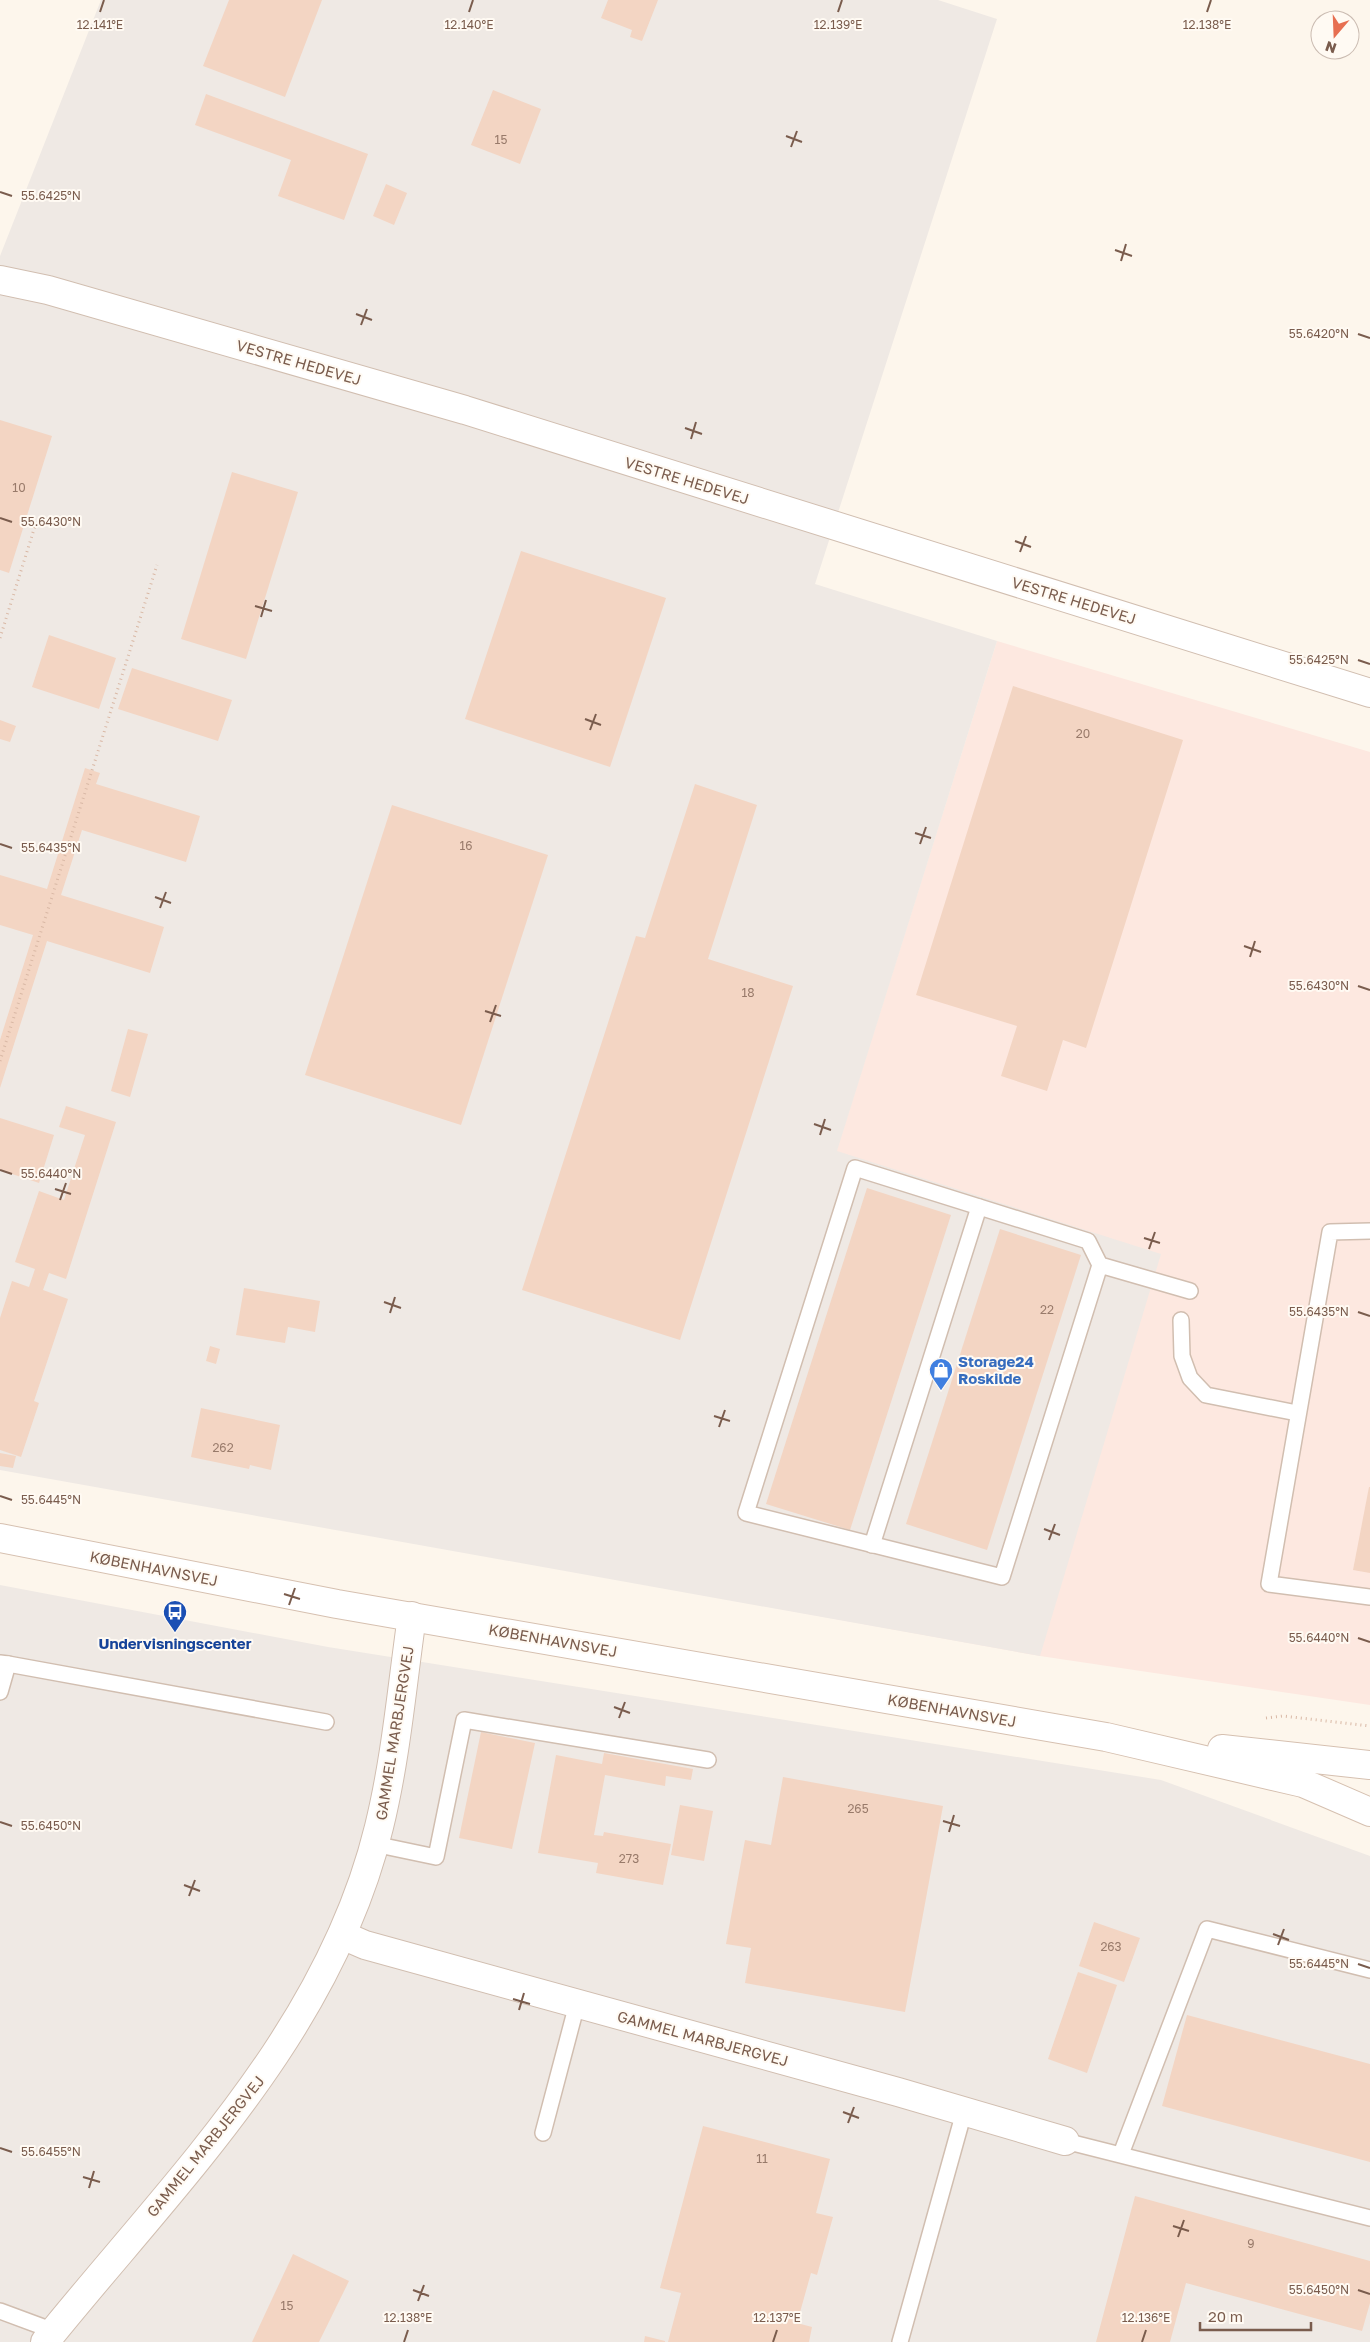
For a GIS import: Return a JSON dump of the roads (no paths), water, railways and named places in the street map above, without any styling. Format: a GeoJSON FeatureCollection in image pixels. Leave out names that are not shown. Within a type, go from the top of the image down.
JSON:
{"type":"FeatureCollection","features":[{"type":"Feature","properties":{"kind":"street","name":"VESTRE HEDEVEJ"},"geometry":{"type":"LineString","coordinates":[[0,280],[48,290],[464,410],[1370,692]]}},
{"type":"Feature","properties":{"kind":"street","name":"KØBENHAVNSVEJ"},"geometry":{"type":"LineString","coordinates":[[0,1538],[337,1604],[1106,1736],[1370,1765]]}},
{"type":"Feature","properties":{"kind":"street","name":"GAMMEL MARBJERGVEJ"},"geometry":{"type":"LineString","coordinates":[[50,2337],[236,2111],[291,2032],[318,1984],[342,1935],[374,1844],[388,1780],[412,1616]]}},
{"type":"Feature","properties":{"kind":"street","name":"KØBENHAVNSVEJ"},"geometry":{"type":"LineString","coordinates":[[1106,1736],[1303,1783],[1370,1812]]}},
{"type":"Feature","properties":{"kind":"street","name":"GAMMEL MARBJERGVEJ"},"geometry":{"type":"LineString","coordinates":[[342,1935],[365,1945],[1065,2141]]}},
{"type":"Feature","properties":{"kind":"lane"},"geometry":{"type":"LineString","coordinates":[[855,1168],[1088,1240],[1100,1264],[1002,1577],[746,1513],[855,1168]]}},
{"type":"Feature","properties":{"kind":"lane"},"geometry":{"type":"LineString","coordinates":[[872,1545],[979,1207]]}},
{"type":"Feature","properties":{"kind":"lane"},"geometry":{"type":"LineString","coordinates":[[1370,1231],[1330,1232],[1268,1584],[1370,1598]]}},
{"type":"Feature","properties":{"kind":"lane"},"geometry":{"type":"LineString","coordinates":[[1100,1264],[1190,1291]]}},
{"type":"Feature","properties":{"kind":"lane"},"geometry":{"type":"LineString","coordinates":[[1181,1320],[1182,1356],[1190,1378],[1206,1395],[1297,1413]]}},
{"type":"Feature","properties":{"kind":"lane"},"geometry":{"type":"LineString","coordinates":[[0,1692],[4,1664],[326,1722]]}},
{"type":"Feature","properties":{"kind":"lane"},"geometry":{"type":"LineString","coordinates":[[374,1844],[436,1857],[464,1720],[708,1760]]}},
{"type":"Feature","properties":{"kind":"lane"},"geometry":{"type":"LineString","coordinates":[[1121,2154],[1207,1929],[1370,1970]]}},
{"type":"Feature","properties":{"kind":"lane"},"geometry":{"type":"LineString","coordinates":[[543,2133],[577,2004]]}},
{"type":"Feature","properties":{"kind":"lane"},"geometry":{"type":"LineString","coordinates":[[900,2342],[964,2112]]}},
{"type":"Feature","properties":{"kind":"lane"},"geometry":{"type":"LineString","coordinates":[[1065,2141],[1370,2218]]}},
{"type":"Feature","properties":{"kind":"lane"},"geometry":{"type":"LineString","coordinates":[[0,2311],[50,2337]]}},
{"type":"Feature","properties":{"kind":"place","name":"Storage24 Roskilde"},"geometry":{"type":"Point","coordinates":[941,1391]}},
{"type":"Feature","properties":{"kind":"place","name":"Undervisningscenter"},"geometry":{"type":"Point","coordinates":[175,1633]}}]}
